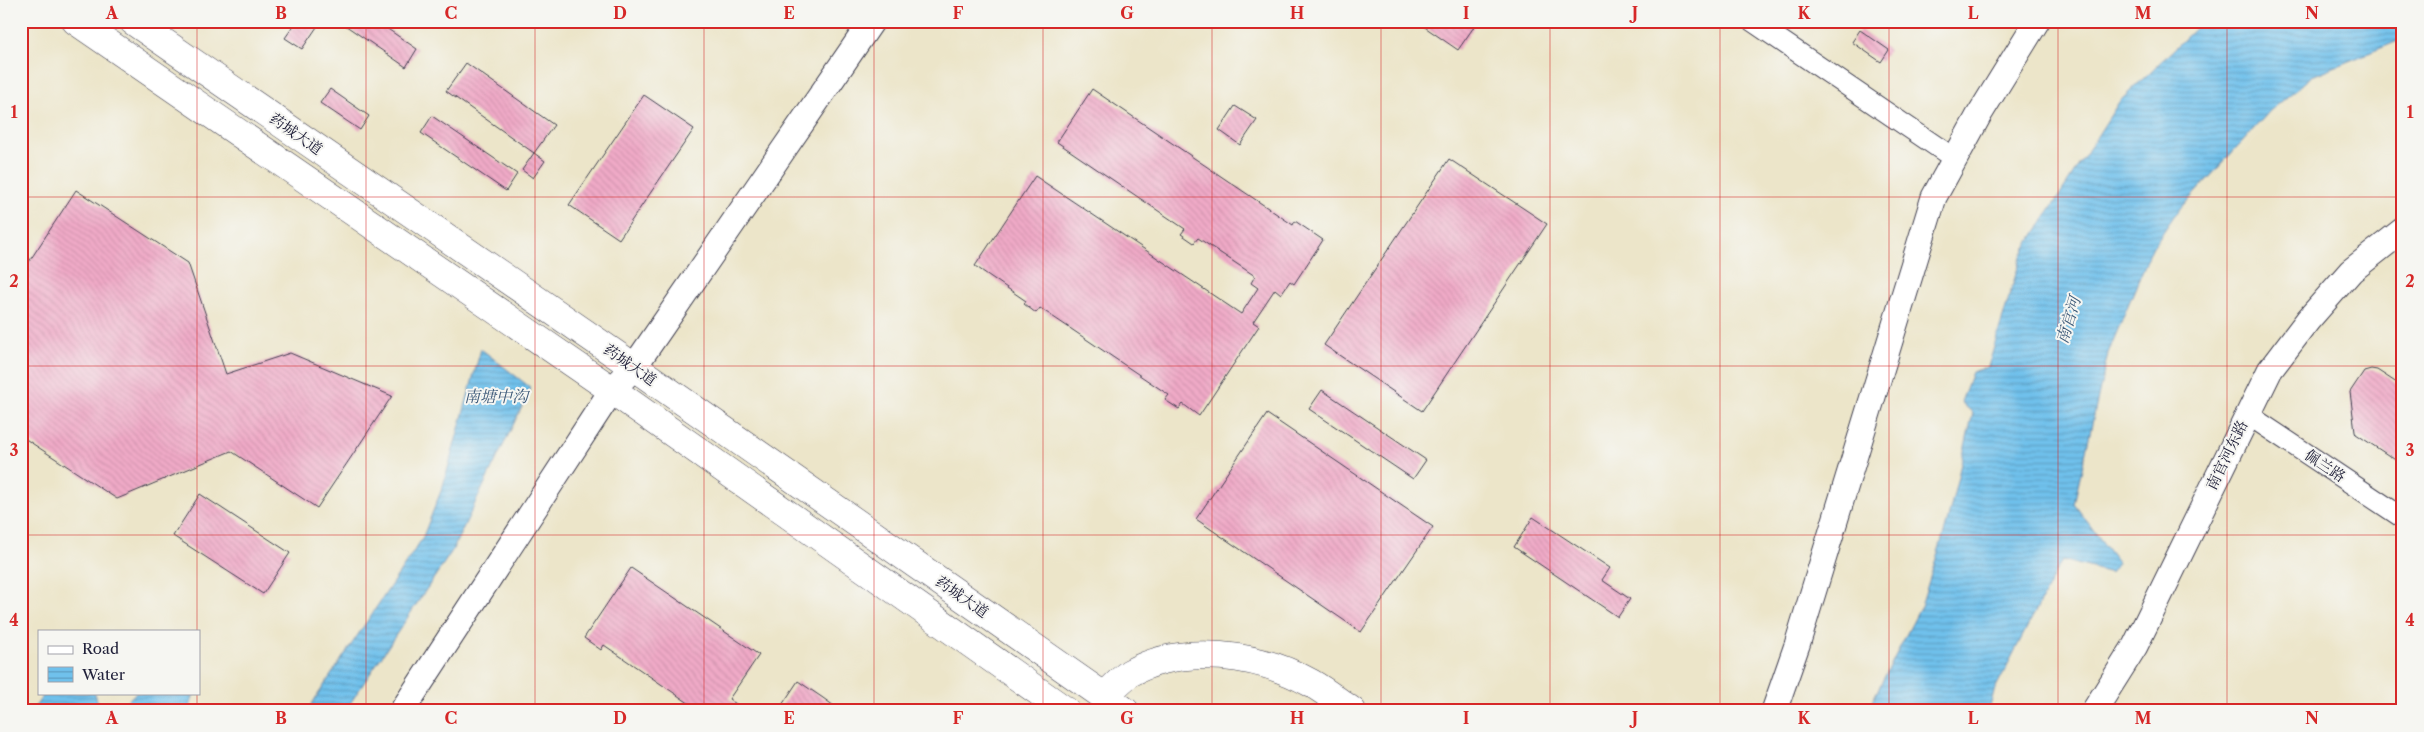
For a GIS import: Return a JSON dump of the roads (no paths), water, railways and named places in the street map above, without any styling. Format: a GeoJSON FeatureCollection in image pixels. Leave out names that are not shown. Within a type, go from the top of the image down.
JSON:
{"type":"FeatureCollection","features":[{"type":"Feature","properties":{"kind":"main road","name":"药城大道"},"geometry":{"type":"LineString","coordinates":[[76,21],[612,390],[1066,711]]}},
{"type":"Feature","properties":{"kind":"main road","name":"药城大道"},"geometry":{"type":"LineString","coordinates":[[133,21],[1115,704]]}},
{"type":"Feature","properties":{"kind":"main road"},"geometry":{"type":"LineString","coordinates":[[1115,704],[1128,674],[1156,661],[1205,655],[1264,663],[1310,683],[1352,711]]}},
{"type":"Feature","properties":{"kind":"street"},"geometry":{"type":"LineString","coordinates":[[402,711],[612,390],[634,368],[872,21]]}},
{"type":"Feature","properties":{"kind":"street"},"geometry":{"type":"LineString","coordinates":[[1752,21],[1955,158]]}},
{"type":"Feature","properties":{"kind":"street"},"geometry":{"type":"LineString","coordinates":[[1774,711],[1800,636],[1934,197],[1979,116],[2037,21]]}},
{"type":"Feature","properties":{"kind":"street","name":"南官河东路"},"geometry":{"type":"LineString","coordinates":[[2094,711],[2135,646],[2270,370],[2308,320],[2351,271],[2403,230]]}},
{"type":"Feature","properties":{"kind":"street","name":"佩兰路"},"geometry":{"type":"LineString","coordinates":[[2247,414],[2403,518]]}},
{"type":"Feature","properties":{"kind":"water","name":"南官河"},"geometry":{"type":"Polygon","coordinates":[[[2203,21],[2403,21],[2403,39],[2312,76],[2269,112],[2174,216],[2152,248],[2108,353],[2074,504],[2118,563],[2111,573],[2062,560],[1994,691],[1989,711],[1867,711],[1921,606],[1946,527],[1973,413],[1961,402],[1972,372],[1988,367],[2022,254],[2119,102],[2203,21]]]}},
{"type":"Feature","properties":{"kind":"water","name":"南塘中沟"},"geometry":{"type":"Polygon","coordinates":[[[481,349],[531,388],[452,551],[345,711],[307,711],[422,539],[443,486],[481,349]]]}},
{"type":"Feature","properties":{"kind":"water"},"geometry":{"type":"Polygon","coordinates":[[[44,694],[95,694],[97,701],[107,709],[120,707],[135,694],[194,694],[189,711],[32,711],[44,694]]]}}]}
